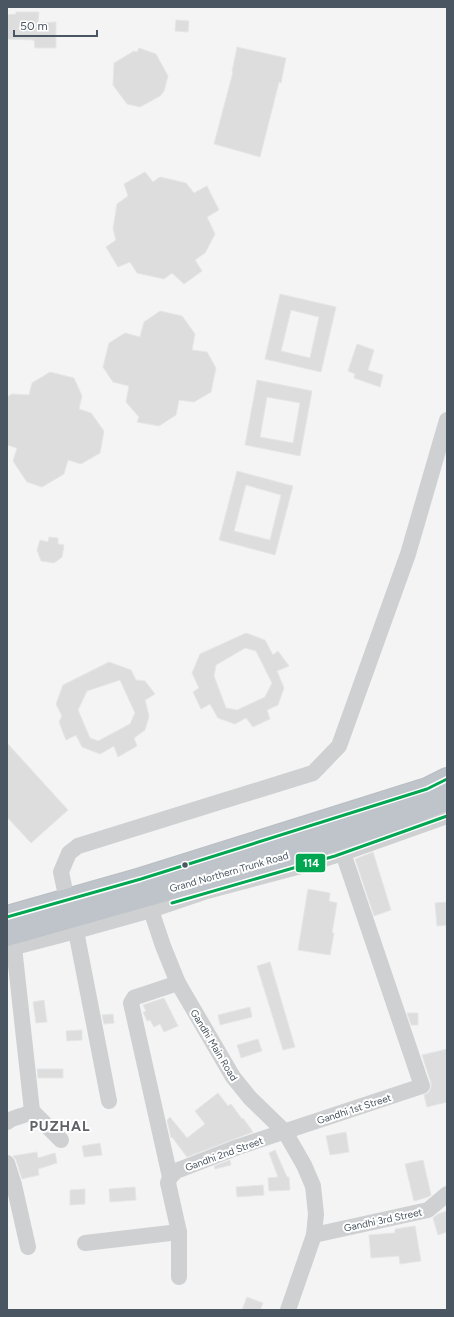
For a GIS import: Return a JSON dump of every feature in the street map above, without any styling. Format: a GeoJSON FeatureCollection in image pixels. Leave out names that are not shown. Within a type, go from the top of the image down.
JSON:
{"type":"FeatureCollection","features":[{"type":"Feature","properties":{"kind":"highway","name":"Grand Northern Trunk Road"},"geometry":{"type":"LineString","coordinates":[[9,943],[146,895],[427,788],[447,779]]}},
{"type":"Feature","properties":{"kind":"highway","name":"Grand Northern Trunk Road"},"geometry":{"type":"LineString","coordinates":[[7,917],[67,900],[146,895],[339,840],[423,810],[447,799]]}},
{"type":"Feature","properties":{"kind":"street"},"geometry":{"type":"LineString","coordinates":[[67,900],[61,872],[68,853],[78,846],[313,773],[339,746],[408,554],[447,420]]}},
{"type":"Feature","properties":{"kind":"street"},"geometry":{"type":"LineString","coordinates":[[61,1140],[32,1111],[9,943],[76,931],[146,895],[207,891],[343,853],[447,816]]}},
{"type":"Feature","properties":{"kind":"street","name":"Gandhi 1st Street"},"geometry":{"type":"LineString","coordinates":[[285,1132],[422,1086],[343,853]]}},
{"type":"Feature","properties":{"kind":"street","name":"Gandhi Main Road"},"geometry":{"type":"LineString","coordinates":[[146,895],[163,946],[178,983],[216,1050],[233,1077],[250,1098],[285,1132],[304,1165],[313,1186],[316,1214],[314,1234],[288,1310]]}},
{"type":"Feature","properties":{"kind":"street"},"geometry":{"type":"LineString","coordinates":[[76,931],[109,1101]]}},
{"type":"Feature","properties":{"kind":"street"},"geometry":{"type":"LineString","coordinates":[[178,983],[136,997],[131,1003],[170,1177],[168,1183],[179,1232],[179,1277]]}},
{"type":"Feature","properties":{"kind":"street"},"geometry":{"type":"LineString","coordinates":[[7,1122],[32,1111]]}},
{"type":"Feature","properties":{"kind":"street","name":"Gandhi 2nd Street"},"geometry":{"type":"LineString","coordinates":[[170,1177],[176,1171],[238,1146],[285,1132]]}},
{"type":"Feature","properties":{"kind":"street"},"geometry":{"type":"LineString","coordinates":[[7,1163],[14,1185],[28,1247]]}},
{"type":"Feature","properties":{"kind":"street","name":"Gandhi 3rd Street"},"geometry":{"type":"LineString","coordinates":[[314,1234],[428,1210],[447,1194]]}},
{"type":"Feature","properties":{"kind":"street"},"geometry":{"type":"LineString","coordinates":[[85,1243],[179,1232]]}},
{"type":"Feature","properties":{"kind":"building"},"geometry":{"type":"Polygon","coordinates":[[[16,12],[39,12],[38,23],[56,22],[56,48],[35,48],[34,40],[7,39],[7,15],[16,14],[16,12]]]}},
{"type":"Feature","properties":{"kind":"building"},"geometry":{"type":"Polygon","coordinates":[[[176,20],[189,21],[188,32],[175,31],[176,20]]]}},
{"type":"Feature","properties":{"kind":"building"},"geometry":{"type":"Polygon","coordinates":[[[237,47],[286,58],[281,83],[279,82],[260,157],[214,144],[233,72],[237,47]]]}},
{"type":"Feature","properties":{"kind":"building"},"geometry":{"type":"Polygon","coordinates":[[[139,48],[156,54],[168,76],[164,91],[160,96],[140,107],[127,104],[113,85],[114,63],[134,51],[137,52],[139,48]]]}},
{"type":"Feature","properties":{"kind":"building"},"geometry":{"type":"Polygon","coordinates":[[[145,172],[153,182],[160,177],[186,183],[194,193],[207,186],[219,210],[207,217],[215,234],[205,253],[195,260],[202,271],[184,284],[172,273],[164,279],[137,273],[130,262],[118,267],[106,247],[116,240],[113,229],[117,204],[128,196],[124,184],[145,172]]]}},
{"type":"Feature","properties":{"kind":"building"},"geometry":{"type":"Polygon","coordinates":[[[280,294],[336,307],[321,372],[265,359],[280,294]],[[291,310],[281,351],[310,358],[319,317],[291,310]]]}},
{"type":"Feature","properties":{"kind":"building"},"geometry":{"type":"Polygon","coordinates":[[[160,311],[182,316],[195,334],[192,350],[207,352],[216,368],[211,392],[194,402],[179,400],[176,415],[159,426],[137,422],[139,417],[126,402],[129,386],[113,382],[103,367],[109,343],[125,333],[140,337],[144,322],[160,311]]]}},
{"type":"Feature","properties":{"kind":"building"},"geometry":{"type":"Polygon","coordinates":[[[357,344],[374,350],[368,370],[383,375],[380,387],[354,378],[355,374],[348,371],[357,344]]]}},
{"type":"Feature","properties":{"kind":"building"},"geometry":{"type":"Polygon","coordinates":[[[50,372],[74,378],[82,396],[79,409],[91,413],[104,431],[100,453],[81,464],[68,460],[64,474],[42,487],[27,482],[13,461],[17,448],[7,445],[7,397],[12,394],[29,395],[32,383],[50,372]]]}},
{"type":"Feature","properties":{"kind":"building"},"geometry":{"type":"Polygon","coordinates":[[[257,380],[312,391],[300,456],[245,445],[257,380]],[[267,397],[260,437],[293,443],[300,403],[267,397]]]}},
{"type":"Feature","properties":{"kind":"building"},"geometry":{"type":"Polygon","coordinates":[[[237,471],[293,486],[275,555],[219,540],[237,471]],[[246,485],[234,531],[270,540],[281,495],[246,485]]]}},
{"type":"Feature","properties":{"kind":"building"},"geometry":{"type":"Polygon","coordinates":[[[49,537],[58,538],[58,544],[64,545],[62,557],[54,563],[41,561],[37,550],[40,540],[48,542],[49,537]]]}},
{"type":"Feature","properties":{"kind":"building"},"geometry":{"type":"Polygon","coordinates":[[[246,633],[265,640],[273,655],[278,651],[289,666],[277,671],[284,688],[278,705],[267,710],[270,719],[253,727],[246,718],[235,724],[218,718],[210,704],[201,709],[193,692],[199,688],[192,673],[200,654],[246,633]],[[245,648],[216,665],[214,676],[226,708],[237,710],[265,697],[272,683],[256,651],[245,648]]]}},
{"type":"Feature","properties":{"kind":"building"},"geometry":{"type":"Polygon","coordinates":[[[109,662],[131,670],[136,680],[145,681],[155,694],[145,700],[149,716],[145,730],[134,738],[137,746],[118,757],[114,746],[100,754],[82,747],[76,735],[66,740],[59,722],[62,716],[56,704],[63,685],[109,662]],[[120,680],[87,691],[78,710],[90,738],[98,741],[130,724],[135,713],[120,680]]]}},
{"type":"Feature","properties":{"kind":"building"},"geometry":{"type":"Polygon","coordinates":[[[7,743],[68,810],[31,843],[7,817],[7,743]]]}},
{"type":"Feature","properties":{"kind":"building"},"geometry":{"type":"Polygon","coordinates":[[[373,852],[391,910],[374,916],[355,859],[373,852]]]}},
{"type":"Feature","properties":{"kind":"building"},"geometry":{"type":"Polygon","coordinates":[[[308,889],[330,893],[329,901],[337,903],[330,955],[298,950],[308,889]]]}},
{"type":"Feature","properties":{"kind":"building"},"geometry":{"type":"Polygon","coordinates":[[[447,902],[447,925],[437,926],[435,903],[447,902]]]}},
{"type":"Feature","properties":{"kind":"building"},"geometry":{"type":"Polygon","coordinates":[[[270,962],[295,1047],[283,1050],[257,966],[270,962]]]}},
{"type":"Feature","properties":{"kind":"building"},"geometry":{"type":"Polygon","coordinates":[[[164,998],[178,1026],[164,1032],[160,1024],[154,1027],[150,1020],[147,1021],[143,1012],[146,1011],[143,1005],[164,998]]]}},
{"type":"Feature","properties":{"kind":"building"},"geometry":{"type":"Polygon","coordinates":[[[44,1000],[47,1022],[36,1023],[33,1002],[44,1000]]]}},
{"type":"Feature","properties":{"kind":"building"},"geometry":{"type":"Polygon","coordinates":[[[250,1007],[252,1017],[220,1025],[218,1015],[250,1007]]]}},
{"type":"Feature","properties":{"kind":"building"},"geometry":{"type":"Polygon","coordinates":[[[407,1013],[418,1013],[418,1025],[411,1025],[407,1013]]]}},
{"type":"Feature","properties":{"kind":"building"},"geometry":{"type":"Polygon","coordinates":[[[113,1014],[114,1023],[104,1024],[102,1015],[113,1014]]]}},
{"type":"Feature","properties":{"kind":"building"},"geometry":{"type":"Polygon","coordinates":[[[82,1030],[82,1040],[67,1041],[66,1031],[82,1030]]]}},
{"type":"Feature","properties":{"kind":"building"},"geometry":{"type":"Polygon","coordinates":[[[258,1039],[262,1051],[241,1058],[237,1045],[258,1039]]]}},
{"type":"Feature","properties":{"kind":"building"},"geometry":{"type":"Polygon","coordinates":[[[447,1049],[447,1102],[427,1107],[424,1095],[429,1092],[431,1083],[422,1055],[447,1049]]]}},
{"type":"Feature","properties":{"kind":"building"},"geometry":{"type":"Polygon","coordinates":[[[37,1069],[63,1069],[63,1078],[38,1078],[37,1069]]]}},
{"type":"Feature","properties":{"kind":"building"},"geometry":{"type":"Polygon","coordinates":[[[218,1093],[228,1106],[231,1104],[253,1132],[187,1157],[172,1137],[171,1138],[167,1120],[170,1117],[187,1138],[205,1124],[195,1111],[218,1093]]]}},
{"type":"Feature","properties":{"kind":"building"},"geometry":{"type":"Polygon","coordinates":[[[346,1132],[349,1152],[330,1155],[326,1136],[346,1132]]]}},
{"type":"Feature","properties":{"kind":"building"},"geometry":{"type":"Polygon","coordinates":[[[100,1143],[102,1155],[84,1157],[82,1146],[100,1143]]]}},
{"type":"Feature","properties":{"kind":"building"},"geometry":{"type":"Polygon","coordinates":[[[275,1150],[287,1177],[289,1177],[290,1190],[269,1191],[268,1178],[278,1177],[269,1153],[275,1150]]]}},
{"type":"Feature","properties":{"kind":"building"},"geometry":{"type":"Polygon","coordinates":[[[37,1152],[38,1158],[55,1153],[57,1163],[38,1169],[39,1175],[22,1179],[16,1160],[13,1156],[37,1152]]]}},
{"type":"Feature","properties":{"kind":"building"},"geometry":{"type":"Polygon","coordinates":[[[230,1160],[231,1165],[215,1169],[214,1166],[230,1160]]]}},
{"type":"Feature","properties":{"kind":"building"},"geometry":{"type":"Polygon","coordinates":[[[423,1160],[431,1195],[414,1201],[405,1164],[423,1160]]]}},
{"type":"Feature","properties":{"kind":"building"},"geometry":{"type":"Polygon","coordinates":[[[263,1185],[264,1195],[237,1197],[236,1187],[263,1185]]]}},
{"type":"Feature","properties":{"kind":"building"},"geometry":{"type":"Polygon","coordinates":[[[135,1187],[136,1200],[110,1202],[109,1189],[135,1187]]]}},
{"type":"Feature","properties":{"kind":"building"},"geometry":{"type":"Polygon","coordinates":[[[85,1189],[85,1204],[70,1205],[70,1190],[85,1189]]]}},
{"type":"Feature","properties":{"kind":"building"},"geometry":{"type":"Polygon","coordinates":[[[447,1211],[447,1232],[438,1235],[433,1218],[438,1214],[447,1211]]]}},
{"type":"Feature","properties":{"kind":"building"},"geometry":{"type":"Polygon","coordinates":[[[415,1226],[421,1261],[400,1264],[399,1256],[371,1258],[369,1235],[395,1233],[395,1229],[415,1226]]]}},
{"type":"Feature","properties":{"kind":"building"},"geometry":{"type":"Polygon","coordinates":[[[247,1297],[263,1303],[260,1310],[242,1310],[247,1297]]]}},
{"type":"Feature","properties":{"kind":"transit line","name":"114"},"geometry":{"type":"LineString","coordinates":[[7,917],[141,879],[427,789],[447,779]]}},
{"type":"Feature","properties":{"kind":"transit line","name":"114"},"geometry":{"type":"LineString","coordinates":[[172,903],[335,856],[447,816]]}},
{"type":"Feature","properties":{"kind":"district","name":"PUZHAL"},"geometry":{"type":"Point","coordinates":[60,1126]}}]}
